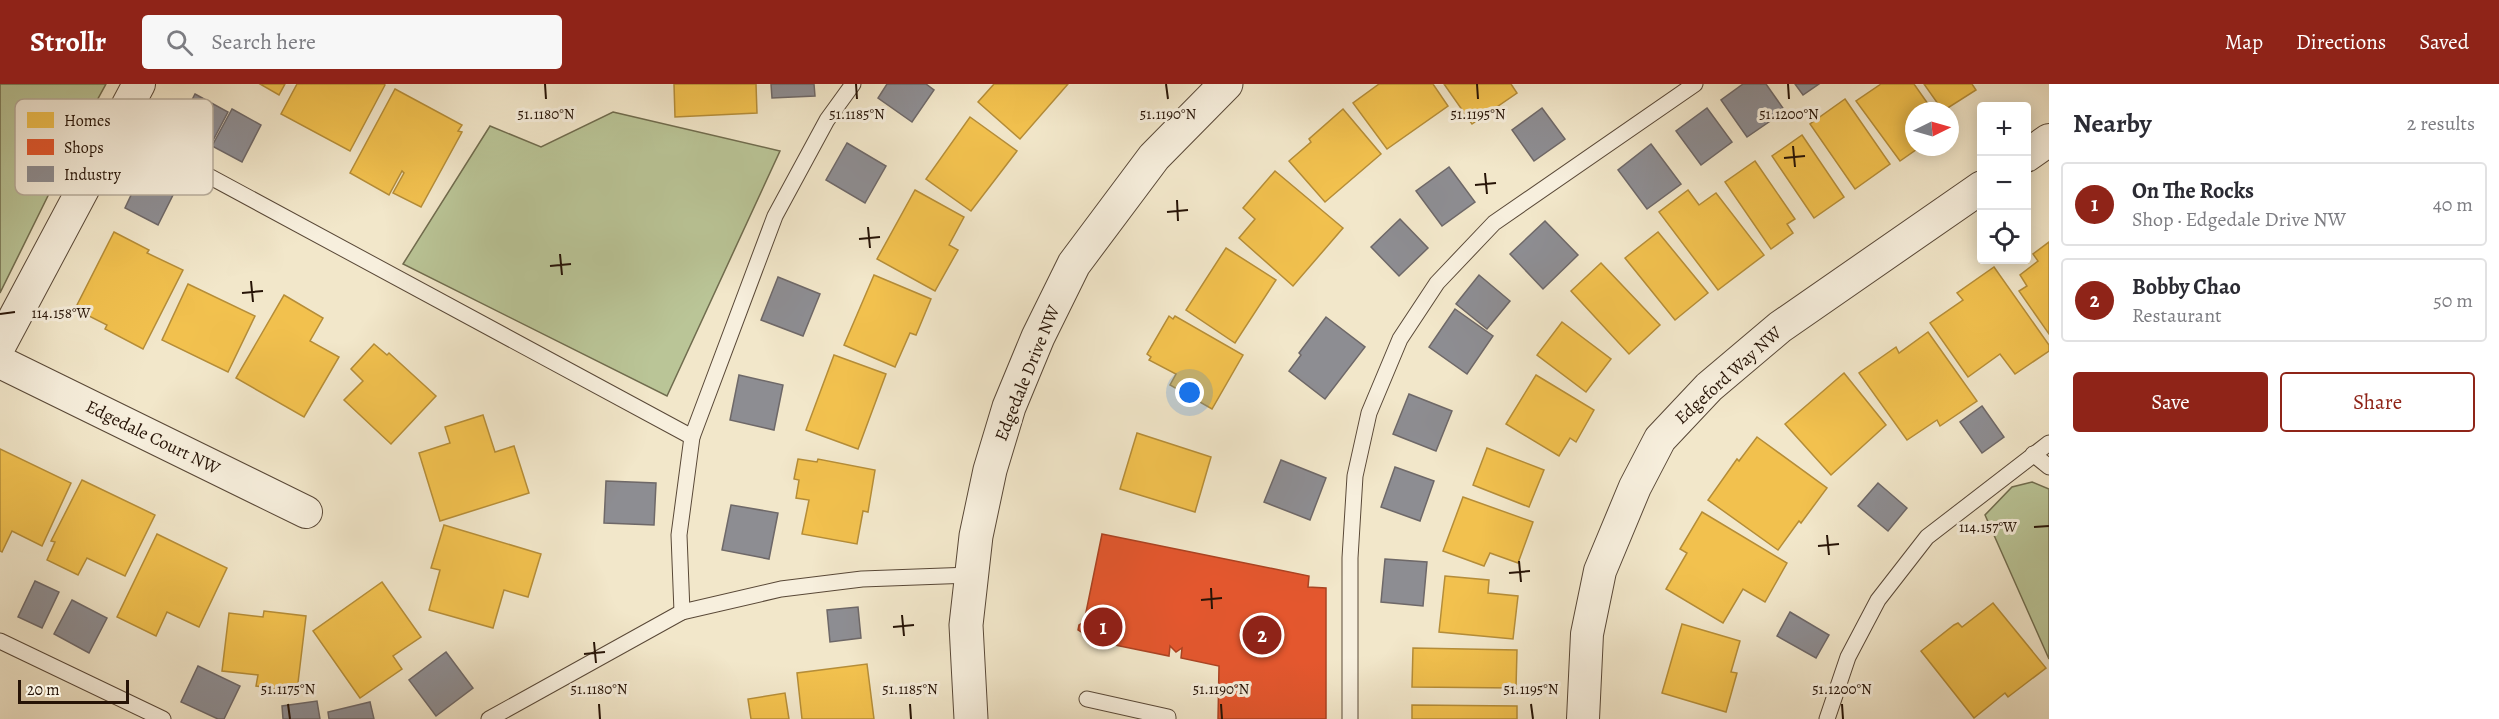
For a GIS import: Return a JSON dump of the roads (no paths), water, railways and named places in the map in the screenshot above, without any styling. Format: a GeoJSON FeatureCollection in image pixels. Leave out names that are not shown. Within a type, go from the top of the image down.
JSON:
{"type":"FeatureCollection","features":[{"type":"Feature","properties":{"kind":"street"},"geometry":{"type":"LineString","coordinates":[[131,99],[139,84]]}},
{"type":"Feature","properties":{"kind":"street","name":"Edgedale Drive NW"},"geometry":{"type":"LineString","coordinates":[[970,719],[966,626],[971,574],[976,536],[990,470],[1009,406],[1038,337],[1074,264],[1154,157],[1226,84]]}},
{"type":"Feature","properties":{"kind":"street","name":"Edgeford Way NW"},"geometry":{"type":"LineString","coordinates":[[1583,719],[1587,634],[1600,571],[1635,487],[1660,439],[1709,387],[1780,327],[1977,190]]}},
{"type":"Feature","properties":{"kind":"street"},"geometry":{"type":"LineString","coordinates":[[0,345],[79,195]]}},
{"type":"Feature","properties":{"kind":"street","name":"Edgedale Court NW"},"geometry":{"type":"LineString","coordinates":[[0,362],[306,512]]}},
{"type":"Feature","properties":{"kind":"lane"},"geometry":{"type":"LineString","coordinates":[[682,612],[680,535],[692,437],[775,216],[827,120],[853,84]]}},
{"type":"Feature","properties":{"kind":"lane"},"geometry":{"type":"LineString","coordinates":[[1350,719],[1350,558],[1355,476],[1369,413],[1400,339],[1437,283],[1494,223],[1695,84]]}},
{"type":"Feature","properties":{"kind":"lane"},"geometry":{"type":"LineString","coordinates":[[213,178],[692,437]]}},
{"type":"Feature","properties":{"kind":"lane"},"geometry":{"type":"LineString","coordinates":[[1827,719],[1848,657],[1878,600],[1927,537],[2049,442]]}},
{"type":"Feature","properties":{"kind":"lane"},"geometry":{"type":"LineString","coordinates":[[2033,454],[2049,467]]}},
{"type":"Feature","properties":{"kind":"lane"},"geometry":{"type":"LineString","coordinates":[[489,719],[682,612],[781,589],[862,579],[971,574]]}},
{"type":"Feature","properties":{"kind":"lane"},"geometry":{"type":"LineString","coordinates":[[0,641],[163,719]]}},
{"type":"Feature","properties":{"kind":"lane"},"geometry":{"type":"LineString","coordinates":[[1087,699],[1168,717],[1168,719]]}},
{"type":"Feature","properties":{"kind":"place","name":"On The Rocks"},"geometry":{"type":"Point","coordinates":[1103,627]}},
{"type":"Feature","properties":{"kind":"place","name":"Bobby Chao"},"geometry":{"type":"Point","coordinates":[1262,635]}}]}
